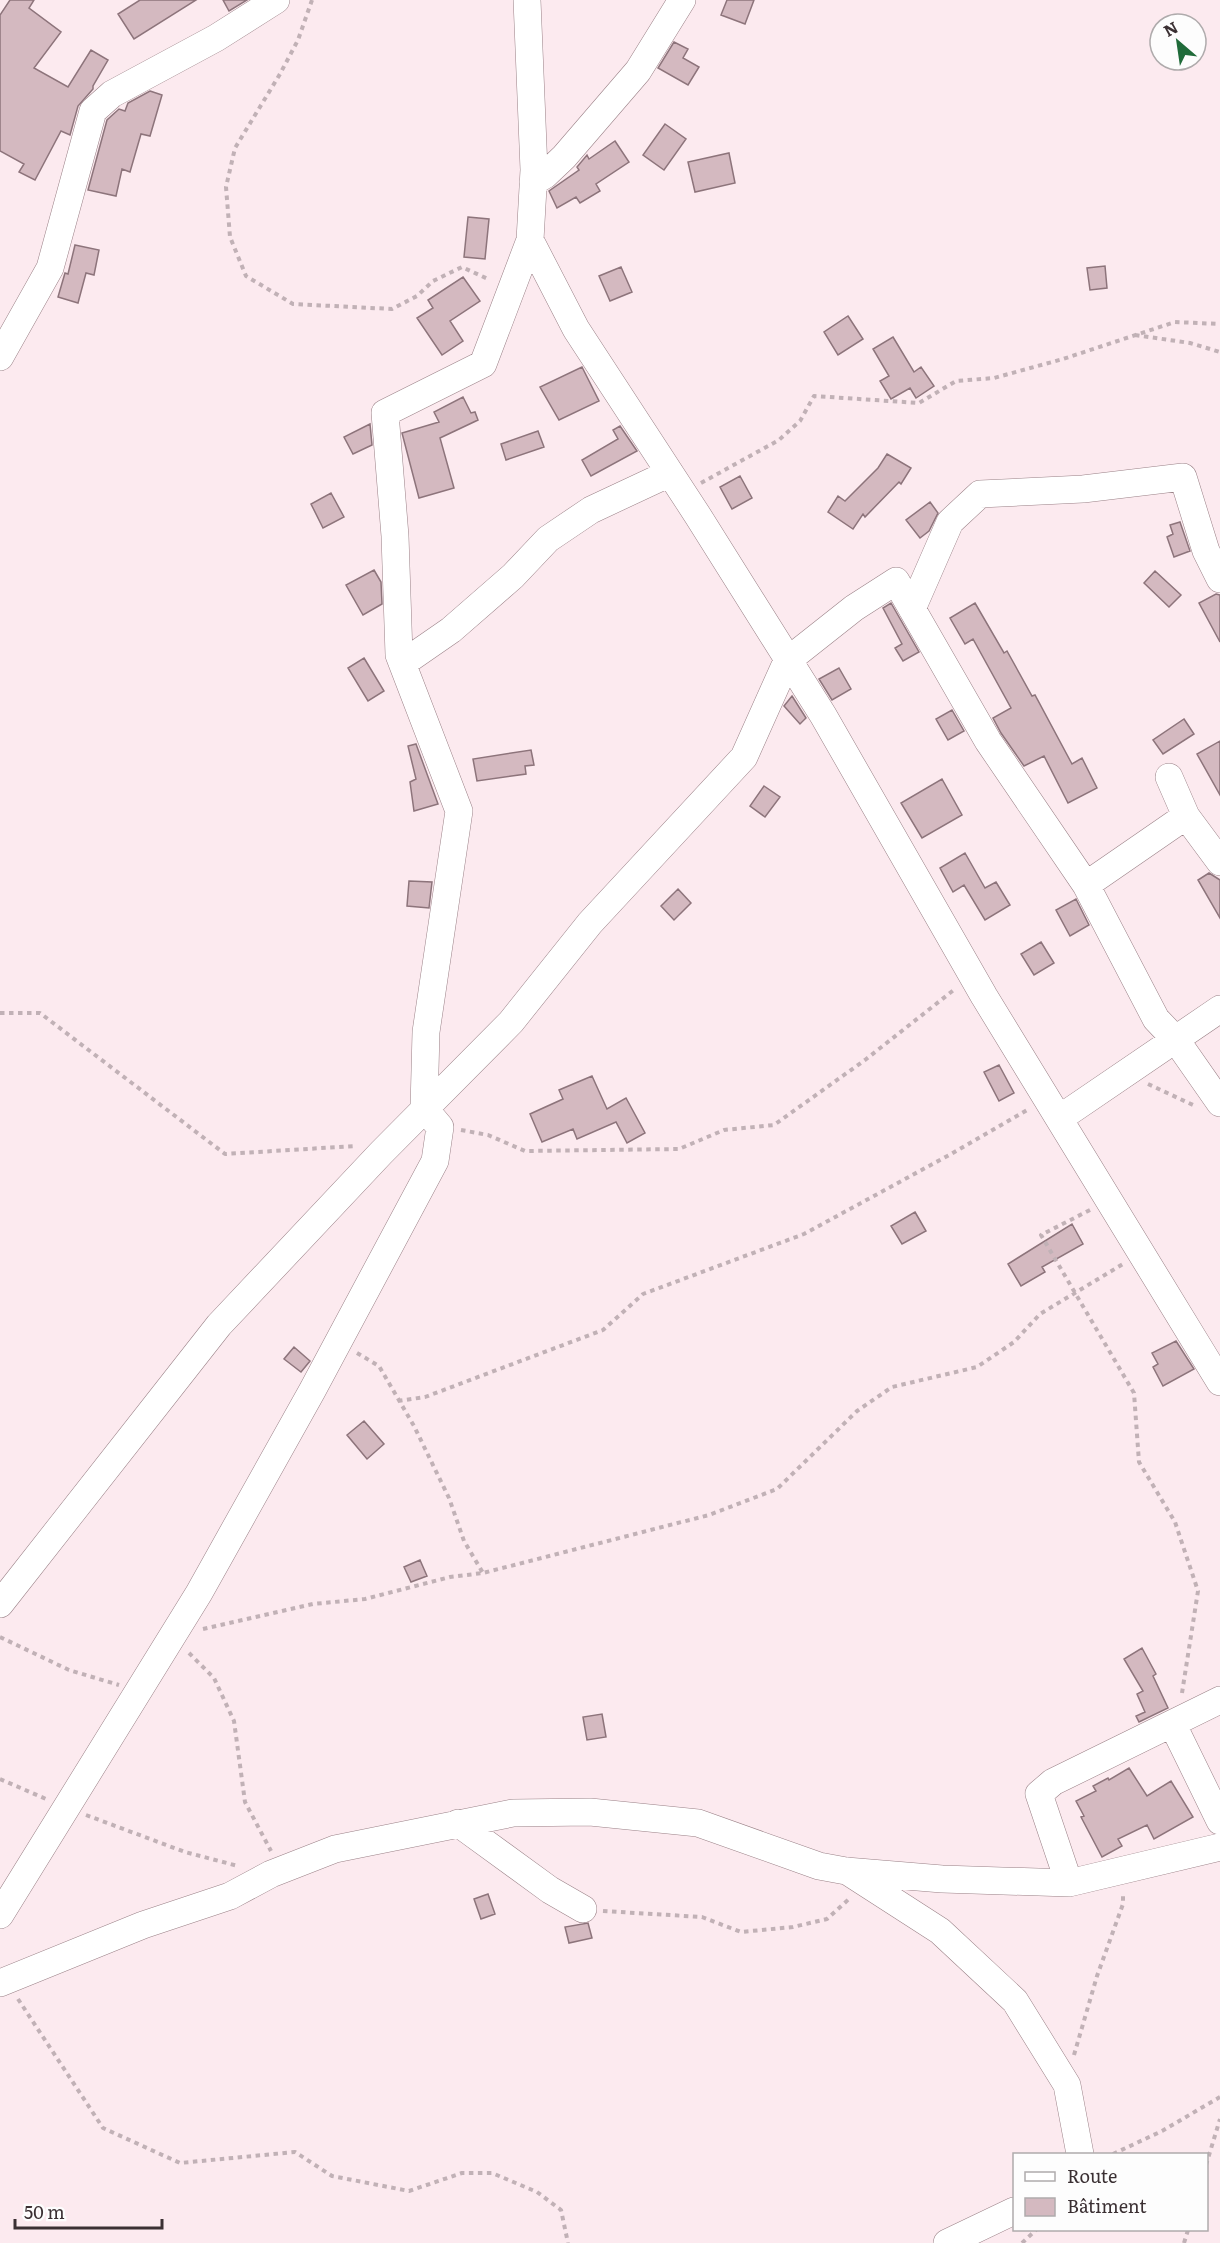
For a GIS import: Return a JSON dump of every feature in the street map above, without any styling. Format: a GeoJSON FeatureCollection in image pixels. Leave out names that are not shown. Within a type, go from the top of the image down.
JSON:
{"type":"FeatureCollection","features":[{"type":"Feature","properties":{"kind":"street"},"geometry":{"type":"LineString","coordinates":[[0,357],[50,268],[93,111],[112,94],[216,38],[276,0]]}},
{"type":"Feature","properties":{"kind":"street"},"geometry":{"type":"LineString","coordinates":[[0,1915],[205,1583],[435,1161],[426,1032],[459,811],[399,655],[395,536],[385,413],[483,364],[515,285],[530,240],[533,182],[527,0]]}},
{"type":"Feature","properties":{"kind":"street"},"geometry":{"type":"LineString","coordinates":[[533,182],[545,176],[564,157],[638,71],[682,0]]}},
{"type":"Feature","properties":{"kind":"street"},"geometry":{"type":"LineString","coordinates":[[530,240],[576,329],[829,725],[969,970],[1220,1382]]}},
{"type":"Feature","properties":{"kind":"street"},"geometry":{"type":"LineString","coordinates":[[912,609],[950,522],[980,494],[1083,489],[1183,477],[1206,551],[1220,579]]}},
{"type":"Feature","properties":{"kind":"street"},"geometry":{"type":"LineString","coordinates":[[399,655],[412,657],[451,630],[513,576],[548,539],[591,510],[676,483]]}},
{"type":"Feature","properties":{"kind":"street"},"geometry":{"type":"LineString","coordinates":[[0,1604],[219,1325],[381,1154],[432,1118],[590,922],[744,758],[787,661],[854,608],[896,581],[988,741],[1086,885],[1156,1019],[1176,1040],[1209,1105]]}},
{"type":"Feature","properties":{"kind":"street"},"geometry":{"type":"LineString","coordinates":[[1169,777],[1186,816],[1220,862]]}},
{"type":"Feature","properties":{"kind":"street"},"geometry":{"type":"LineString","coordinates":[[1086,885],[1186,816]]}},
{"type":"Feature","properties":{"kind":"street"},"geometry":{"type":"LineString","coordinates":[[1053,1107],[1125,1075],[1220,1009]]}},
{"type":"Feature","properties":{"kind":"street"},"geometry":{"type":"LineString","coordinates":[[1069,1883],[1039,1794],[1053,1782],[1220,1700]]}},
{"type":"Feature","properties":{"kind":"street"},"geometry":{"type":"LineString","coordinates":[[1173,1725],[1220,1821]]}},
{"type":"Feature","properties":{"kind":"street"},"geometry":{"type":"LineString","coordinates":[[3,1982],[143,1925],[230,1896],[276,1872],[335,1849],[513,1813],[590,1812],[698,1823],[856,1877],[1069,1883],[1220,1847]]}},
{"type":"Feature","properties":{"kind":"street"},"geometry":{"type":"LineString","coordinates":[[458,1823],[550,1890],[583,1909]]}},
{"type":"Feature","properties":{"kind":"street"},"geometry":{"type":"LineString","coordinates":[[856,1877],[940,1931],[1015,2001],[1067,2085],[1080,2153]]}},
{"type":"Feature","properties":{"kind":"street"},"geometry":{"type":"LineString","coordinates":[[947,2243],[1013,2211]]}},
{"type":"Feature","properties":{"kind":"path"},"geometry":{"type":"LineString","coordinates":[[312,0],[298,40],[235,148],[226,187],[229,226],[230,237],[246,276],[292,304],[369,309],[392,309],[417,296],[433,281],[462,267],[487,280],[515,285]]}},
{"type":"Feature","properties":{"kind":"path"},"geometry":{"type":"LineString","coordinates":[[676,483],[779,440],[800,421],[814,396],[919,403],[956,381],[994,378],[1063,359],[1175,322],[1220,324]]}},
{"type":"Feature","properties":{"kind":"path"},"geometry":{"type":"LineString","coordinates":[[1131,335],[1190,343],[1220,352]]}},
{"type":"Feature","properties":{"kind":"path"},"geometry":{"type":"LineString","coordinates":[[432,1118],[488,1135],[525,1151],[679,1149],[724,1130],[774,1125],[951,994],[969,970]]}},
{"type":"Feature","properties":{"kind":"path"},"geometry":{"type":"LineString","coordinates":[[0,1012],[40,1013],[225,1154],[368,1145],[381,1154]]}},
{"type":"Feature","properties":{"kind":"path"},"geometry":{"type":"LineString","coordinates":[[1125,1075],[1209,1105]]}},
{"type":"Feature","properties":{"kind":"path"},"geometry":{"type":"LineString","coordinates":[[398,1401],[425,1397],[603,1330],[644,1294],[804,1234],[1015,1118],[1053,1107]]}},
{"type":"Feature","properties":{"kind":"path"},"geometry":{"type":"LineString","coordinates":[[1110,1200],[1041,1235],[1134,1393],[1139,1462],[1175,1522],[1198,1591],[1181,1701],[1173,1725]]}},
{"type":"Feature","properties":{"kind":"path"},"geometry":{"type":"LineString","coordinates":[[172,1636],[313,1604],[365,1599],[450,1577],[483,1573],[709,1515],[777,1489],[857,1411],[892,1387],[977,1367],[1014,1342],[1040,1314],[1142,1253]]}},
{"type":"Feature","properties":{"kind":"path"},"geometry":{"type":"LineString","coordinates":[[338,1341],[379,1366],[414,1426],[449,1498],[464,1541],[483,1573]]}},
{"type":"Feature","properties":{"kind":"path"},"geometry":{"type":"LineString","coordinates":[[172,1636],[214,1678],[234,1721],[245,1802],[276,1872]]}},
{"type":"Feature","properties":{"kind":"path"},"geometry":{"type":"LineString","coordinates":[[0,1637],[69,1670],[139,1691]]}},
{"type":"Feature","properties":{"kind":"path"},"geometry":{"type":"LineString","coordinates":[[0,1779],[67,1808],[185,1852],[276,1872]]}},
{"type":"Feature","properties":{"kind":"path"},"geometry":{"type":"LineString","coordinates":[[1067,2085],[1097,1976],[1123,1904],[1123,1871]]}},
{"type":"Feature","properties":{"kind":"path"},"geometry":{"type":"LineString","coordinates":[[583,1909],[702,1917],[741,1932],[793,1927],[827,1919],[856,1877]]}},
{"type":"Feature","properties":{"kind":"path"},"geometry":{"type":"LineString","coordinates":[[3,1982],[104,2128],[180,2163],[295,2152],[332,2176],[409,2191],[462,2173],[492,2173],[537,2192],[561,2210],[568,2243]]}},
{"type":"Feature","properties":{"kind":"path"},"geometry":{"type":"LineString","coordinates":[[1115,2153],[1161,2131],[1220,2097]]}},
{"type":"Feature","properties":{"kind":"path"},"geometry":{"type":"LineString","coordinates":[[1208,2158],[1220,2119]]}},
{"type":"Feature","properties":{"kind":"path"},"geometry":{"type":"LineString","coordinates":[[1022,2243],[1034,2231]]}},
{"type":"Feature","properties":{"kind":"building"},"geometry":{"type":"Polygon","coordinates":[[[10,0],[34,0],[29,8],[61,32],[34,68],[68,87],[91,50],[108,60],[93,89],[78,106],[70,135],[61,131],[35,180],[19,172],[24,164],[0,151],[0,15],[10,0]]]}},
{"type":"Feature","properties":{"kind":"building"},"geometry":{"type":"Polygon","coordinates":[[[140,0],[196,0],[134,39],[118,14],[140,0]]]}},
{"type":"Feature","properties":{"kind":"building"},"geometry":{"type":"Polygon","coordinates":[[[223,0],[247,0],[229,11],[223,0]]]}},
{"type":"Feature","properties":{"kind":"building"},"geometry":{"type":"Polygon","coordinates":[[[727,0],[754,0],[745,24],[721,15],[727,0]]]}},
{"type":"Feature","properties":{"kind":"building"},"geometry":{"type":"Polygon","coordinates":[[[674,42],[688,49],[683,58],[699,67],[688,85],[658,68],[674,42]]]}},
{"type":"Feature","properties":{"kind":"building"},"geometry":{"type":"Polygon","coordinates":[[[150,91],[162,95],[150,136],[141,134],[130,172],[122,169],[116,196],[88,190],[107,120],[119,109],[125,111],[128,103],[150,91]]]}},
{"type":"Feature","properties":{"kind":"building"},"geometry":{"type":"Polygon","coordinates":[[[665,124],[686,139],[664,170],[643,155],[665,124]]]}},
{"type":"Feature","properties":{"kind":"building"},"geometry":{"type":"Polygon","coordinates":[[[615,141],[629,162],[596,184],[600,191],[580,203],[576,197],[557,208],[549,191],[579,170],[577,167],[587,155],[589,159],[615,141]]]}},
{"type":"Feature","properties":{"kind":"building"},"geometry":{"type":"Polygon","coordinates":[[[729,153],[735,183],[695,192],[688,162],[729,153]]]}},
{"type":"Feature","properties":{"kind":"building"},"geometry":{"type":"Polygon","coordinates":[[[468,217],[489,219],[485,259],[464,257],[468,217]]]}},
{"type":"Feature","properties":{"kind":"building"},"geometry":{"type":"Polygon","coordinates":[[[75,245],[99,250],[94,275],[86,273],[78,303],[58,297],[65,273],[68,274],[75,245]]]}},
{"type":"Feature","properties":{"kind":"building"},"geometry":{"type":"Polygon","coordinates":[[[1105,266],[1107,288],[1090,290],[1087,268],[1105,266]]]}},
{"type":"Feature","properties":{"kind":"building"},"geometry":{"type":"Polygon","coordinates":[[[621,267],[632,292],[610,301],[599,276],[621,267]]]}},
{"type":"Feature","properties":{"kind":"building"},"geometry":{"type":"Polygon","coordinates":[[[463,277],[480,301],[450,321],[463,341],[442,355],[417,318],[433,308],[428,300],[463,277]]]}},
{"type":"Feature","properties":{"kind":"building"},"geometry":{"type":"Polygon","coordinates":[[[848,316],[863,339],[838,355],[824,332],[848,316]]]}},
{"type":"Feature","properties":{"kind":"building"},"geometry":{"type":"Polygon","coordinates":[[[893,337],[914,372],[921,367],[934,386],[916,398],[910,388],[891,399],[880,381],[889,376],[873,349],[893,337]]]}},
{"type":"Feature","properties":{"kind":"building"},"geometry":{"type":"Polygon","coordinates":[[[582,367],[599,401],[559,420],[540,387],[582,367]]]}},
{"type":"Feature","properties":{"kind":"building"},"geometry":{"type":"Polygon","coordinates":[[[463,397],[471,413],[475,412],[478,420],[440,438],[454,488],[419,498],[402,433],[439,422],[434,412],[463,397]]]}},
{"type":"Feature","properties":{"kind":"building"},"geometry":{"type":"Polygon","coordinates":[[[370,424],[372,445],[353,454],[344,437],[370,424]]]}},
{"type":"Feature","properties":{"kind":"building"},"geometry":{"type":"Polygon","coordinates":[[[620,426],[637,451],[591,476],[582,460],[618,439],[613,430],[620,426]]]}},
{"type":"Feature","properties":{"kind":"building"},"geometry":{"type":"Polygon","coordinates":[[[538,431],[544,447],[506,460],[501,444],[538,431]]]}},
{"type":"Feature","properties":{"kind":"building"},"geometry":{"type":"Polygon","coordinates":[[[887,454],[911,468],[901,484],[899,482],[865,517],[863,514],[853,529],[828,512],[838,496],[845,501],[878,468],[887,454]]]}},
{"type":"Feature","properties":{"kind":"building"},"geometry":{"type":"Polygon","coordinates":[[[740,476],[752,498],[732,509],[720,487],[740,476]]]}},
{"type":"Feature","properties":{"kind":"building"},"geometry":{"type":"Polygon","coordinates":[[[331,493],[344,517],[323,528],[311,504],[331,493]]]}},
{"type":"Feature","properties":{"kind":"building"},"geometry":{"type":"Polygon","coordinates":[[[930,502],[938,513],[929,531],[920,538],[906,520],[930,502]]]}},
{"type":"Feature","properties":{"kind":"building"},"geometry":{"type":"Polygon","coordinates":[[[1180,522],[1190,551],[1174,557],[1167,537],[1173,534],[1170,525],[1180,522]]]}},
{"type":"Feature","properties":{"kind":"building"},"geometry":{"type":"Polygon","coordinates":[[[374,570],[381,582],[382,604],[363,615],[346,585],[374,570]]]}},
{"type":"Feature","properties":{"kind":"building"},"geometry":{"type":"Polygon","coordinates":[[[1155,571],[1181,595],[1169,607],[1144,583],[1155,571]]]}},
{"type":"Feature","properties":{"kind":"building"},"geometry":{"type":"Polygon","coordinates":[[[1216,594],[1220,595],[1220,642],[1199,603],[1216,594]]]}},
{"type":"Feature","properties":{"kind":"building"},"geometry":{"type":"Polygon","coordinates":[[[891,603],[919,652],[903,661],[895,648],[902,644],[883,608],[891,603]]]}},
{"type":"Feature","properties":{"kind":"building"},"geometry":{"type":"Polygon","coordinates":[[[975,603],[1004,653],[1007,651],[1032,696],[1035,695],[1072,764],[1082,758],[1097,788],[1068,803],[1044,756],[1024,766],[1001,733],[993,718],[1011,708],[973,639],[965,644],[950,618],[975,603]]]}},
{"type":"Feature","properties":{"kind":"building"},"geometry":{"type":"Polygon","coordinates":[[[364,658],[384,691],[368,701],[348,668],[364,658]]]}},
{"type":"Feature","properties":{"kind":"building"},"geometry":{"type":"Polygon","coordinates":[[[839,668],[851,689],[832,700],[819,679],[839,668]]]}},
{"type":"Feature","properties":{"kind":"building"},"geometry":{"type":"Polygon","coordinates":[[[792,696],[806,718],[800,724],[784,706],[792,696]]]}},
{"type":"Feature","properties":{"kind":"building"},"geometry":{"type":"Polygon","coordinates":[[[952,710],[964,731],[948,740],[936,719],[952,710]]]}},
{"type":"Feature","properties":{"kind":"building"},"geometry":{"type":"Polygon","coordinates":[[[1184,719],[1194,734],[1163,754],[1153,740],[1184,719]]]}},
{"type":"Feature","properties":{"kind":"building"},"geometry":{"type":"Polygon","coordinates":[[[1220,741],[1220,795],[1197,754],[1220,741]]]}},
{"type":"Feature","properties":{"kind":"building"},"geometry":{"type":"Polygon","coordinates":[[[416,744],[438,804],[414,811],[410,782],[416,779],[408,746],[416,744]]]}},
{"type":"Feature","properties":{"kind":"building"},"geometry":{"type":"Polygon","coordinates":[[[531,750],[534,765],[525,766],[526,774],[477,781],[473,759],[531,750]]]}},
{"type":"Feature","properties":{"kind":"building"},"geometry":{"type":"Polygon","coordinates":[[[942,779],[962,815],[922,838],[901,803],[942,779]]]}},
{"type":"Feature","properties":{"kind":"building"},"geometry":{"type":"Polygon","coordinates":[[[764,786],[780,797],[765,817],[750,806],[764,786]]]}},
{"type":"Feature","properties":{"kind":"building"},"geometry":{"type":"Polygon","coordinates":[[[965,853],[985,888],[996,882],[1010,905],[985,920],[964,885],[953,892],[940,868],[965,853]]]}},
{"type":"Feature","properties":{"kind":"building"},"geometry":{"type":"Polygon","coordinates":[[[1209,873],[1220,880],[1220,918],[1198,880],[1209,873]]]}},
{"type":"Feature","properties":{"kind":"building"},"geometry":{"type":"Polygon","coordinates":[[[409,881],[432,882],[429,908],[407,906],[409,881]]]}},
{"type":"Feature","properties":{"kind":"building"},"geometry":{"type":"Polygon","coordinates":[[[678,889],[691,903],[674,920],[661,906],[678,889]]]}},
{"type":"Feature","properties":{"kind":"building"},"geometry":{"type":"Polygon","coordinates":[[[1076,899],[1089,925],[1070,936],[1056,910],[1076,899]]]}},
{"type":"Feature","properties":{"kind":"building"},"geometry":{"type":"Polygon","coordinates":[[[1041,942],[1054,963],[1034,975],[1021,954],[1041,942]]]}},
{"type":"Feature","properties":{"kind":"building"},"geometry":{"type":"Polygon","coordinates":[[[999,1065],[1014,1093],[999,1101],[984,1072],[999,1065]]]}},
{"type":"Feature","properties":{"kind":"building"},"geometry":{"type":"Polygon","coordinates":[[[592,1076],[607,1109],[626,1098],[645,1133],[627,1143],[616,1122],[577,1139],[573,1129],[542,1142],[530,1114],[563,1099],[559,1090],[592,1076]]]}},
{"type":"Feature","properties":{"kind":"building"},"geometry":{"type":"Polygon","coordinates":[[[915,1212],[926,1231],[902,1244],[891,1226],[915,1212]]]}},
{"type":"Feature","properties":{"kind":"building"},"geometry":{"type":"Polygon","coordinates":[[[1072,1224],[1083,1244],[1042,1267],[1045,1272],[1021,1286],[1008,1264],[1072,1224]]]}},
{"type":"Feature","properties":{"kind":"building"},"geometry":{"type":"Polygon","coordinates":[[[1176,1341],[1194,1369],[1163,1386],[1153,1367],[1158,1364],[1152,1353],[1176,1341]]]}},
{"type":"Feature","properties":{"kind":"building"},"geometry":{"type":"Polygon","coordinates":[[[294,1347],[310,1361],[301,1372],[284,1359],[294,1347]]]}},
{"type":"Feature","properties":{"kind":"building"},"geometry":{"type":"Polygon","coordinates":[[[364,1421],[384,1444],[367,1459],[347,1435],[364,1421]]]}},
{"type":"Feature","properties":{"kind":"building"},"geometry":{"type":"Polygon","coordinates":[[[420,1560],[427,1576],[411,1582],[404,1567],[420,1560]]]}},
{"type":"Feature","properties":{"kind":"building"},"geometry":{"type":"Polygon","coordinates":[[[1142,1648],[1156,1674],[1153,1676],[1168,1708],[1139,1722],[1136,1716],[1145,1712],[1137,1694],[1143,1691],[1124,1659],[1142,1648]]]}},
{"type":"Feature","properties":{"kind":"building"},"geometry":{"type":"Polygon","coordinates":[[[602,1714],[606,1737],[587,1740],[583,1717],[602,1714]]]}},
{"type":"Feature","properties":{"kind":"building"},"geometry":{"type":"Polygon","coordinates":[[[1129,1768],[1147,1796],[1171,1781],[1193,1817],[1154,1839],[1147,1825],[1118,1839],[1122,1846],[1102,1857],[1081,1817],[1084,1816],[1076,1801],[1096,1791],[1093,1786],[1129,1768]]]}},
{"type":"Feature","properties":{"kind":"building"},"geometry":{"type":"Polygon","coordinates":[[[488,1894],[495,1914],[481,1919],[474,1899],[488,1894]]]}},
{"type":"Feature","properties":{"kind":"building"},"geometry":{"type":"Polygon","coordinates":[[[588,1923],[592,1938],[569,1943],[565,1927],[588,1923]]]}}]}
